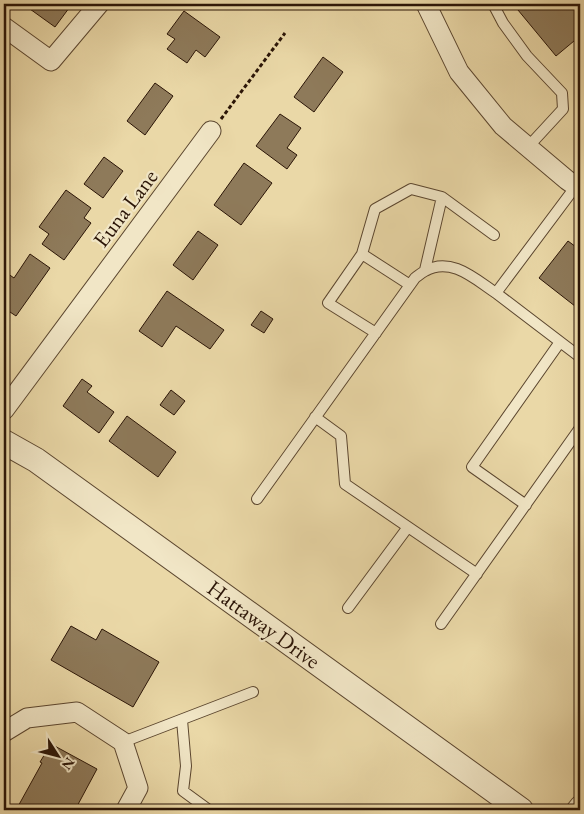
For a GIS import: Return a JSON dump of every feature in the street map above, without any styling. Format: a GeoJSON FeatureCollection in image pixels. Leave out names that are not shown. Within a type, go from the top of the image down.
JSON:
{"type":"FeatureCollection","features":[{"type":"Feature","properties":{"kind":"street"},"geometry":{"type":"LineString","coordinates":[[4,27],[51,60],[99,4]]}},
{"type":"Feature","properties":{"kind":"street"},"geometry":{"type":"LineString","coordinates":[[426,4],[459,72],[503,126],[578,188]]}},
{"type":"Feature","properties":{"kind":"street","name":"Euna Lane"},"geometry":{"type":"LineString","coordinates":[[4,410],[211,132]]}},
{"type":"Feature","properties":{"kind":"street","name":"Hattaway Drive"},"geometry":{"type":"LineString","coordinates":[[4,442],[36,460],[521,810]]}},
{"type":"Feature","properties":{"kind":"street"},"geometry":{"type":"LineString","coordinates":[[4,732],[27,718],[77,712],[123,742],[138,788],[126,810]]}},
{"type":"Feature","properties":{"kind":"street"},"geometry":{"type":"LineString","coordinates":[[576,810],[580,805]]}},
{"type":"Feature","properties":{"kind":"lane"},"geometry":{"type":"LineString","coordinates":[[493,4],[503,23],[527,56],[562,92],[563,109],[528,147]]}},
{"type":"Feature","properties":{"kind":"lane"},"geometry":{"type":"LineString","coordinates":[[496,293],[578,188]]}},
{"type":"Feature","properties":{"kind":"lane"},"geometry":{"type":"LineString","coordinates":[[376,333],[328,303],[362,254],[375,209],[411,189],[442,197],[494,235]]}},
{"type":"Feature","properties":{"kind":"lane"},"geometry":{"type":"LineString","coordinates":[[425,270],[442,197]]}},
{"type":"Feature","properties":{"kind":"lane"},"geometry":{"type":"LineString","coordinates":[[362,254],[410,285]]}},
{"type":"Feature","properties":{"kind":"lane"},"geometry":{"type":"LineString","coordinates":[[257,499],[415,278],[425,270],[439,266],[462,271],[496,293],[580,357]]}},
{"type":"Feature","properties":{"kind":"lane"},"geometry":{"type":"LineString","coordinates":[[526,504],[472,467],[560,342]]}},
{"type":"Feature","properties":{"kind":"lane"},"geometry":{"type":"LineString","coordinates":[[315,417],[340,436],[345,484],[477,574]]}},
{"type":"Feature","properties":{"kind":"lane"},"geometry":{"type":"LineString","coordinates":[[441,624],[580,428]]}},
{"type":"Feature","properties":{"kind":"lane"},"geometry":{"type":"LineString","coordinates":[[348,608],[408,527]]}},
{"type":"Feature","properties":{"kind":"lane"},"geometry":{"type":"LineString","coordinates":[[123,742],[252,692]]}},
{"type":"Feature","properties":{"kind":"lane"},"geometry":{"type":"LineString","coordinates":[[182,720],[186,766],[183,791],[209,810]]}},
{"type":"Feature","properties":{"kind":"path"},"geometry":{"type":"LineString","coordinates":[[211,132],[285,33]]}},
{"type":"Feature","properties":{"kind":"building"},"geometry":{"type":"Polygon","coordinates":[[[23,4],[72,4],[55,27],[23,4]]]}},
{"type":"Feature","properties":{"kind":"building"},"geometry":{"type":"Polygon","coordinates":[[[513,4],[580,4],[580,36],[556,56],[513,4]]]}},
{"type":"Feature","properties":{"kind":"building"},"geometry":{"type":"Polygon","coordinates":[[[184,11],[220,37],[205,57],[196,50],[187,63],[167,49],[175,39],[167,34],[184,11]]]}},
{"type":"Feature","properties":{"kind":"building"},"geometry":{"type":"Polygon","coordinates":[[[323,57],[343,72],[314,112],[294,97],[323,57]]]}},
{"type":"Feature","properties":{"kind":"building"},"geometry":{"type":"Polygon","coordinates":[[[155,83],[173,96],[145,135],[127,121],[155,83]]]}},
{"type":"Feature","properties":{"kind":"building"},"geometry":{"type":"Polygon","coordinates":[[[280,114],[301,128],[287,148],[297,155],[287,169],[256,146],[280,114]]]}},
{"type":"Feature","properties":{"kind":"building"},"geometry":{"type":"Polygon","coordinates":[[[104,157],[123,171],[103,198],[84,184],[104,157]]]}},
{"type":"Feature","properties":{"kind":"building"},"geometry":{"type":"Polygon","coordinates":[[[244,163],[272,183],[241,225],[214,205],[244,163]]]}},
{"type":"Feature","properties":{"kind":"building"},"geometry":{"type":"Polygon","coordinates":[[[66,190],[91,208],[84,218],[91,223],[64,260],[42,244],[49,234],[39,227],[66,190]]]}},
{"type":"Feature","properties":{"kind":"building"},"geometry":{"type":"Polygon","coordinates":[[[198,231],[218,245],[193,280],[173,265],[198,231]]]}},
{"type":"Feature","properties":{"kind":"building"},"geometry":{"type":"Polygon","coordinates":[[[568,241],[580,250],[580,310],[539,278],[568,241]]]}},
{"type":"Feature","properties":{"kind":"building"},"geometry":{"type":"Polygon","coordinates":[[[30,254],[50,268],[16,316],[4,308],[4,271],[14,278],[30,254]]]}},
{"type":"Feature","properties":{"kind":"building"},"geometry":{"type":"Polygon","coordinates":[[[167,291],[224,330],[210,349],[176,326],[162,347],[139,331],[167,291]]]}},
{"type":"Feature","properties":{"kind":"building"},"geometry":{"type":"Polygon","coordinates":[[[261,311],[273,319],[264,333],[251,325],[261,311]]]}},
{"type":"Feature","properties":{"kind":"building"},"geometry":{"type":"Polygon","coordinates":[[[82,379],[92,386],[87,392],[114,412],[99,433],[63,406],[82,379]]]}},
{"type":"Feature","properties":{"kind":"building"},"geometry":{"type":"Polygon","coordinates":[[[171,390],[185,401],[174,415],[160,405],[171,390]]]}},
{"type":"Feature","properties":{"kind":"building"},"geometry":{"type":"Polygon","coordinates":[[[127,416],[176,452],[158,477],[109,441],[127,416]]]}},
{"type":"Feature","properties":{"kind":"building"},"geometry":{"type":"Polygon","coordinates":[[[71,626],[96,640],[102,629],[159,662],[133,707],[51,660],[71,626]]]}},
{"type":"Feature","properties":{"kind":"building"},"geometry":{"type":"Polygon","coordinates":[[[51,744],[97,769],[75,810],[16,810],[42,763],[40,762],[51,744]]]}}]}
